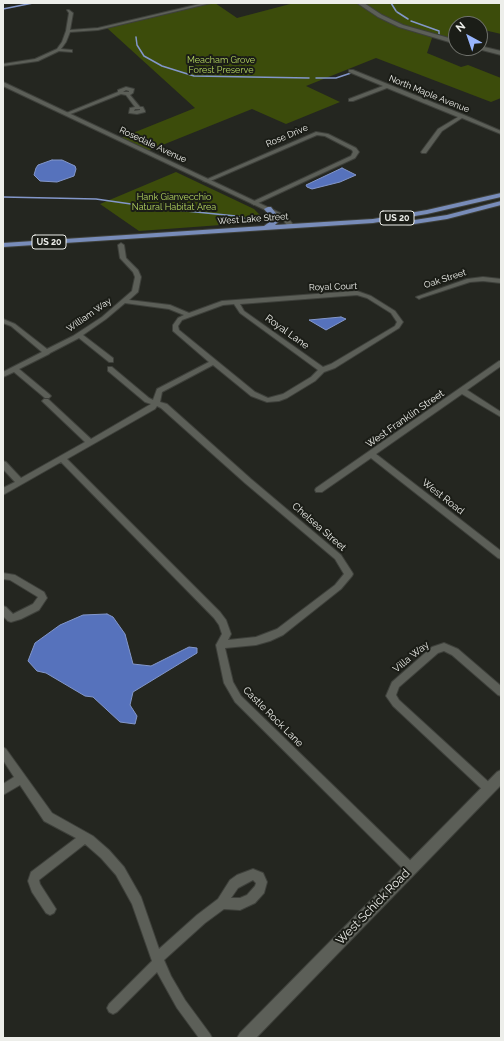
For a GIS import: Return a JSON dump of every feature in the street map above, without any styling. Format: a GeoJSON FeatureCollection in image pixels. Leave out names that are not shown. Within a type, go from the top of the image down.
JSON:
{"type":"FeatureCollection","features":[{"type":"Feature","properties":{"kind":"main road"},"geometry":{"type":"LineString","coordinates":[[360,3],[375,13],[395,23],[421,33],[448,40]]}},
{"type":"Feature","properties":{"kind":"main road"},"geometry":{"type":"LineString","coordinates":[[488,50],[501,54]]}},
{"type":"Feature","properties":{"kind":"main road","name":"West Lake Street"},"geometry":{"type":"LineString","coordinates":[[3,251],[121,245],[292,230],[373,221],[401,217],[501,195]]}},
{"type":"Feature","properties":{"kind":"main road","name":"West Lake Street"},"geometry":{"type":"LineString","coordinates":[[3,245],[266,228],[292,230],[390,225],[447,217],[501,203]]}},
{"type":"Feature","properties":{"kind":"main road"},"geometry":{"type":"LineString","coordinates":[[266,228],[275,221],[274,216],[268,209]]}},
{"type":"Feature","properties":{"kind":"street"},"geometry":{"type":"LineString","coordinates":[[68,31],[98,29],[209,3]]}},
{"type":"Feature","properties":{"kind":"street"},"geometry":{"type":"LineString","coordinates":[[3,65],[36,60],[58,50],[64,42],[68,31],[71,13],[68,11]]}},
{"type":"Feature","properties":{"kind":"street"},"geometry":{"type":"LineString","coordinates":[[58,50],[70,52]]}},
{"type":"Feature","properties":{"kind":"street","name":"North Maple Avenue"},"geometry":{"type":"LineString","coordinates":[[351,71],[501,133]]}},
{"type":"Feature","properties":{"kind":"street","name":"Rosedale Avenue"},"geometry":{"type":"LineString","coordinates":[[3,84],[268,209],[286,219],[292,230]]}},
{"type":"Feature","properties":{"kind":"street"},"geometry":{"type":"LineString","coordinates":[[351,100],[387,86]]}},
{"type":"Feature","properties":{"kind":"street"},"geometry":{"type":"LineString","coordinates":[[66,114],[121,93],[120,91],[122,89],[128,88],[132,90],[132,92],[127,94],[139,108]]}},
{"type":"Feature","properties":{"kind":"street"},"geometry":{"type":"LineString","coordinates":[[424,152],[440,130],[462,116]]}},
{"type":"Feature","properties":{"kind":"street","name":"Rose Drive"},"geometry":{"type":"LineString","coordinates":[[206,180],[316,133],[326,134],[354,149],[356,152],[353,156],[254,203]]}},
{"type":"Feature","properties":{"kind":"street","name":"William Way"},"geometry":{"type":"LineString","coordinates":[[3,375],[47,353],[104,318],[135,292],[138,277],[136,271],[123,258],[121,245]]}},
{"type":"Feature","properties":{"kind":"street","name":"Oak Street"},"geometry":{"type":"LineString","coordinates":[[419,297],[468,280],[483,278],[501,281]]}},
{"type":"Feature","properties":{"kind":"street","name":"Royal Court"},"geometry":{"type":"LineString","coordinates":[[236,302],[357,293],[370,297],[397,315],[400,322],[394,329],[333,366],[322,370]]}},
{"type":"Feature","properties":{"kind":"street"},"geometry":{"type":"LineString","coordinates":[[124,301],[170,307],[188,315]]}},
{"type":"Feature","properties":{"kind":"street"},"geometry":{"type":"LineString","coordinates":[[236,302],[213,305],[188,315],[180,319],[175,326],[176,331],[212,363],[253,394],[267,400],[285,396],[313,379],[322,370]]}},
{"type":"Feature","properties":{"kind":"street","name":"Royal Lane"},"geometry":{"type":"LineString","coordinates":[[236,302],[242,312],[322,370]]}},
{"type":"Feature","properties":{"kind":"street"},"geometry":{"type":"LineString","coordinates":[[3,321],[13,325],[47,353]]}},
{"type":"Feature","properties":{"kind":"street"},"geometry":{"type":"LineString","coordinates":[[78,334],[111,360]]}},
{"type":"Feature","properties":{"kind":"street"},"geometry":{"type":"LineString","coordinates":[[3,492],[152,407],[156,402],[159,391],[212,363]]}},
{"type":"Feature","properties":{"kind":"street","name":"West Franklin Street"},"geometry":{"type":"LineString","coordinates":[[319,490],[372,455],[501,363]]}},
{"type":"Feature","properties":{"kind":"street"},"geometry":{"type":"LineString","coordinates":[[16,369],[90,442]]}},
{"type":"Feature","properties":{"kind":"street"},"geometry":{"type":"LineString","coordinates":[[110,369],[147,400],[156,402]]}},
{"type":"Feature","properties":{"kind":"street"},"geometry":{"type":"LineString","coordinates":[[463,391],[501,415]]}},
{"type":"Feature","properties":{"kind":"street","name":"Chelsea Street"},"geometry":{"type":"LineString","coordinates":[[156,402],[164,406],[248,481],[338,557],[349,574],[338,588],[280,632],[256,641],[220,645]]}},
{"type":"Feature","properties":{"kind":"street","name":"West Road"},"geometry":{"type":"LineString","coordinates":[[372,455],[501,556]]}},
{"type":"Feature","properties":{"kind":"street","name":"Castle Rock Lane"},"geometry":{"type":"LineString","coordinates":[[63,459],[217,615],[227,634],[220,645],[229,683],[238,699],[410,869]]}},
{"type":"Feature","properties":{"kind":"street"},"geometry":{"type":"LineString","coordinates":[[3,464],[20,482]]}},
{"type":"Feature","properties":{"kind":"street"},"geometry":{"type":"LineString","coordinates":[[3,576],[12,577],[40,594],[43,598],[36,607],[18,616],[11,618],[3,610]]}},
{"type":"Feature","properties":{"kind":"street","name":"Villa Way"},"geometry":{"type":"LineString","coordinates":[[489,789],[396,703],[391,696],[395,684],[435,650],[444,647],[455,652],[501,692]]}},
{"type":"Feature","properties":{"kind":"street"},"geometry":{"type":"LineString","coordinates":[[3,752],[48,817],[85,837],[105,854],[120,871],[137,901],[166,980],[181,1004],[206,1038]]}},
{"type":"Feature","properties":{"kind":"street","name":"West Schick Road"},"geometry":{"type":"LineString","coordinates":[[245,1038],[501,776]]}},
{"type":"Feature","properties":{"kind":"street"},"geometry":{"type":"LineString","coordinates":[[3,790],[21,778]]}},
{"type":"Feature","properties":{"kind":"street"},"geometry":{"type":"LineString","coordinates":[[50,909],[36,888],[33,881],[35,876],[85,837]]}},
{"type":"Feature","properties":{"kind":"street"},"geometry":{"type":"LineString","coordinates":[[113,1008],[158,960],[201,919],[222,904]]}},
{"type":"Feature","properties":{"kind":"green space","name":"Meacham Grove Forest Preserve"},"geometry":{"type":"Polygon","coordinates":[[[209,3],[215,3],[237,18],[294,3],[501,3],[501,34],[488,31],[488,16],[448,16],[448,38],[436,35],[432,38],[427,53],[461,67],[468,65],[501,78],[501,98],[491,102],[376,58],[306,86],[340,102],[286,124],[252,109],[145,152],[118,139],[195,108],[107,28],[209,3]]]}},
{"type":"Feature","properties":{"kind":"green space","name":"Hank Gianvecchio Natural Habitat Area"},"geometry":{"type":"Polygon","coordinates":[[[176,172],[254,209],[263,218],[262,222],[139,231],[100,204],[176,172]]]}},
{"type":"Feature","properties":{"kind":"water"},"geometry":{"type":"Polygon","coordinates":[[[52,160],[62,160],[75,166],[76,169],[74,176],[57,182],[40,181],[34,175],[36,168],[38,165],[52,160]]]}},
{"type":"Feature","properties":{"kind":"water"},"geometry":{"type":"Polygon","coordinates":[[[342,168],[356,175],[340,182],[312,189],[307,187],[306,185],[342,168]]]}},
{"type":"Feature","properties":{"kind":"water"},"geometry":{"type":"Polygon","coordinates":[[[341,317],[346,319],[326,330],[309,320],[341,317]]]}},
{"type":"Feature","properties":{"kind":"water"},"geometry":{"type":"Polygon","coordinates":[[[107,614],[113,617],[125,634],[133,664],[151,666],[189,647],[197,648],[197,653],[133,692],[130,705],[137,716],[135,724],[120,722],[93,697],[85,696],[46,673],[37,671],[28,661],[35,643],[60,625],[83,615],[107,614]]]}},
{"type":"Feature","properties":{"kind":"waterway"},"geometry":{"type":"LineString","coordinates":[[3,9],[33,3]]}},
{"type":"Feature","properties":{"kind":"waterway"},"geometry":{"type":"LineString","coordinates":[[97,3],[110,3]]}},
{"type":"Feature","properties":{"kind":"waterway"},"geometry":{"type":"LineString","coordinates":[[391,3],[396,11]]}},
{"type":"Feature","properties":{"kind":"waterway"},"geometry":{"type":"LineString","coordinates":[[397,12],[408,19]]}},
{"type":"Feature","properties":{"kind":"waterway"},"geometry":{"type":"LineString","coordinates":[[411,21],[439,31],[439,34]]}},
{"type":"Feature","properties":{"kind":"waterway"},"geometry":{"type":"LineString","coordinates":[[136,37],[137,45],[144,56],[162,66],[194,76],[309,78]]}},
{"type":"Feature","properties":{"kind":"waterway"},"geometry":{"type":"LineString","coordinates":[[316,78],[336,78],[351,73]]}},
{"type":"Feature","properties":{"kind":"waterway"},"geometry":{"type":"LineString","coordinates":[[3,197],[96,199],[166,209],[236,216],[255,221]]}}]}
